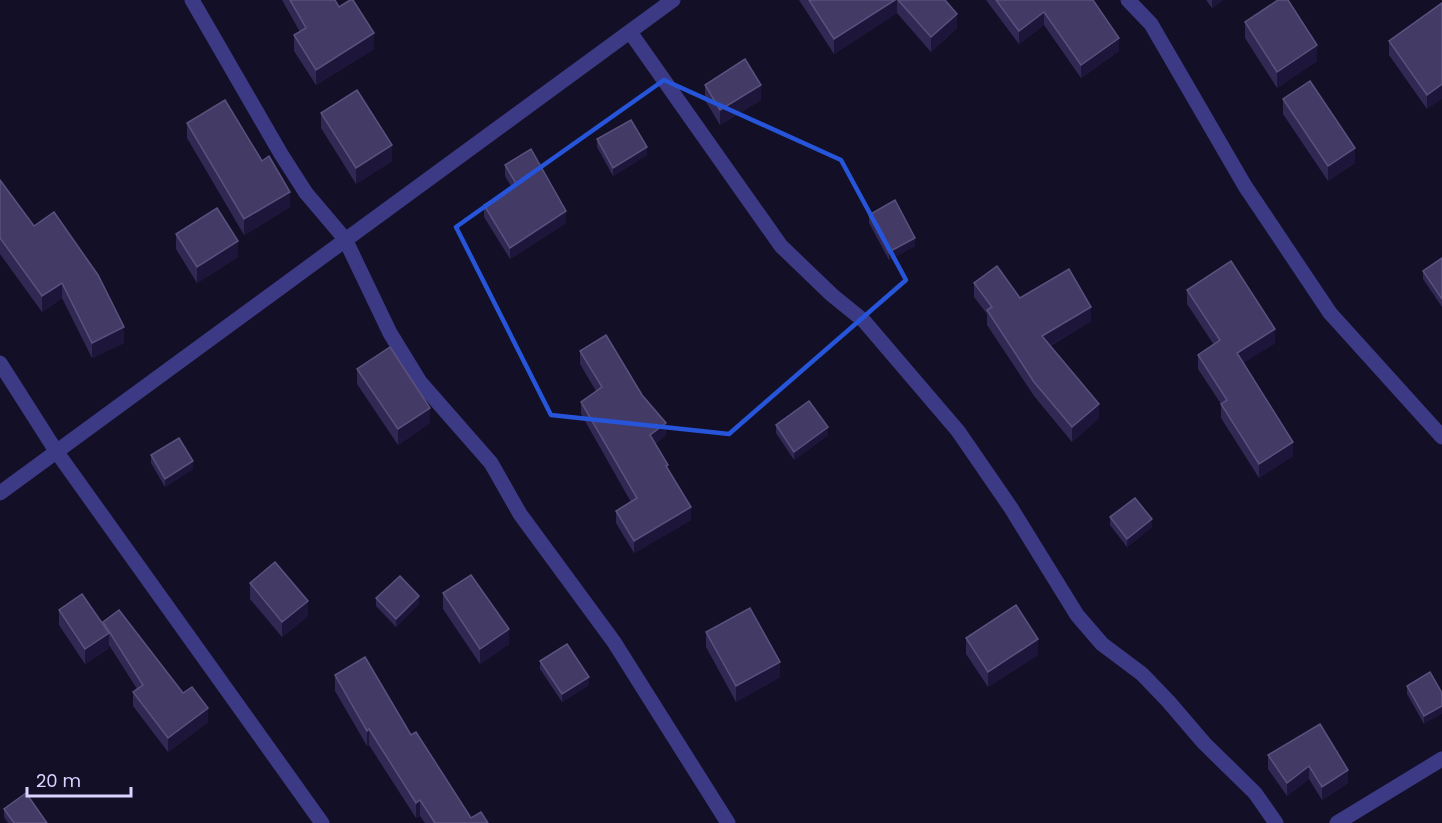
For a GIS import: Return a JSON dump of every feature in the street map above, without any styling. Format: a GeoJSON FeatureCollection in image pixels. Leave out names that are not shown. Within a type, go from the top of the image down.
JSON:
{"type":"FeatureCollection","features":[{"type":"Feature","properties":{"kind":"street"},"geometry":{"type":"LineString","coordinates":[[192,0],[281,154],[306,193],[345,239],[390,333],[420,382],[492,464],[520,514],[627,662],[728,823]]}},
{"type":"Feature","properties":{"kind":"street"},"geometry":{"type":"LineString","coordinates":[[0,493],[673,0]]}},
{"type":"Feature","properties":{"kind":"street"},"geometry":{"type":"LineString","coordinates":[[1128,0],[1151,24],[1245,186],[1330,313],[1442,437]]}},
{"type":"Feature","properties":{"kind":"street"},"geometry":{"type":"LineString","coordinates":[[630,32],[782,246],[864,321],[898,357],[958,431],[1011,508],[1077,615],[1102,644],[1142,674],[1155,687],[1204,743],[1255,793],[1276,823]]}},
{"type":"Feature","properties":{"kind":"street"},"geometry":{"type":"LineString","coordinates":[[0,363],[56,451],[322,823]]}},
{"type":"Feature","properties":{"kind":"street"},"geometry":{"type":"LineString","coordinates":[[1337,823],[1442,759]]}},
{"type":"Feature","properties":{"kind":"highlighted area"},"geometry":{"type":"Polygon","coordinates":[[[664,80],[841,160],[906,280],[729,434],[551,415],[456,227],[664,80]]]}},
{"type":"Feature","properties":{"kind":"building"},"geometry":{"type":"Polygon","coordinates":[[[290,0],[335,0],[339,7],[353,0],[374,33],[316,70],[294,35],[306,28],[290,0]]]}},
{"type":"Feature","properties":{"kind":"building"},"geometry":{"type":"Polygon","coordinates":[[[809,0],[895,0],[834,39],[809,0]]]}},
{"type":"Feature","properties":{"kind":"building"},"geometry":{"type":"Polygon","coordinates":[[[898,0],[945,0],[957,14],[931,37],[898,0]]]}},
{"type":"Feature","properties":{"kind":"building"},"geometry":{"type":"Polygon","coordinates":[[[996,0],[1093,0],[1119,38],[1081,65],[1044,12],[1019,31],[996,0]]]}},
{"type":"Feature","properties":{"kind":"building"},"geometry":{"type":"Polygon","coordinates":[[[1278,0],[1288,0],[1317,45],[1277,72],[1245,22],[1278,0]]]}},
{"type":"Feature","properties":{"kind":"building"},"geometry":{"type":"Polygon","coordinates":[[[1442,3],[1442,84],[1427,95],[1389,41],[1442,3]]]}},
{"type":"Feature","properties":{"kind":"building"},"geometry":{"type":"Polygon","coordinates":[[[745,59],[761,85],[720,110],[705,85],[745,59]]]}},
{"type":"Feature","properties":{"kind":"building"},"geometry":{"type":"Polygon","coordinates":[[[1310,81],[1355,148],[1328,166],[1283,99],[1310,81]]]}},
{"type":"Feature","properties":{"kind":"building"},"geometry":{"type":"Polygon","coordinates":[[[357,90],[392,145],[356,168],[321,113],[357,90]]]}},
{"type":"Feature","properties":{"kind":"building"},"geometry":{"type":"Polygon","coordinates":[[[225,100],[262,161],[269,156],[290,192],[244,219],[187,123],[225,100]]]}},
{"type":"Feature","properties":{"kind":"building"},"geometry":{"type":"Polygon","coordinates":[[[631,120],[647,147],[613,168],[597,139],[631,120]]]}},
{"type":"Feature","properties":{"kind":"building"},"geometry":{"type":"Polygon","coordinates":[[[531,149],[566,211],[510,248],[484,205],[517,185],[505,165],[531,149]]]}},
{"type":"Feature","properties":{"kind":"building"},"geometry":{"type":"Polygon","coordinates":[[[0,180],[34,226],[54,212],[98,275],[124,327],[92,343],[62,283],[42,296],[0,238],[0,180]]]}},
{"type":"Feature","properties":{"kind":"building"},"geometry":{"type":"Polygon","coordinates":[[[895,200],[915,238],[889,252],[869,215],[895,200]]]}},
{"type":"Feature","properties":{"kind":"building"},"geometry":{"type":"Polygon","coordinates":[[[217,208],[238,241],[197,267],[176,234],[217,208]]]}},
{"type":"Feature","properties":{"kind":"building"},"geometry":{"type":"Polygon","coordinates":[[[1442,258],[1442,299],[1423,271],[1442,258]]]}},
{"type":"Feature","properties":{"kind":"building"},"geometry":{"type":"Polygon","coordinates":[[[1231,261],[1275,329],[1237,353],[1293,442],[1259,464],[1221,404],[1227,400],[1198,355],[1220,340],[1187,290],[1231,261]]]}},
{"type":"Feature","properties":{"kind":"building"},"geometry":{"type":"Polygon","coordinates":[[[997,266],[1020,298],[1069,269],[1091,307],[1042,336],[1099,404],[1072,427],[1034,382],[987,310],[992,307],[974,283],[997,266]]]}},
{"type":"Feature","properties":{"kind":"building"},"geometry":{"type":"Polygon","coordinates":[[[606,335],[642,395],[666,423],[650,435],[691,507],[634,541],[616,511],[637,498],[581,402],[602,387],[580,351],[606,335]]]}},
{"type":"Feature","properties":{"kind":"building"},"geometry":{"type":"Polygon","coordinates":[[[390,347],[430,408],[398,429],[357,369],[390,347]]]}},
{"type":"Feature","properties":{"kind":"building"},"geometry":{"type":"Polygon","coordinates":[[[809,401],[828,427],[794,452],[776,425],[809,401]]]}},
{"type":"Feature","properties":{"kind":"building"},"geometry":{"type":"Polygon","coordinates":[[[179,438],[193,461],[165,479],[151,455],[179,438]]]}},
{"type":"Feature","properties":{"kind":"building"},"geometry":{"type":"Polygon","coordinates":[[[1135,498],[1152,519],[1127,539],[1110,517],[1135,498]]]}},
{"type":"Feature","properties":{"kind":"building"},"geometry":{"type":"Polygon","coordinates":[[[275,562],[308,601],[282,622],[250,583],[275,562]]]}},
{"type":"Feature","properties":{"kind":"building"},"geometry":{"type":"Polygon","coordinates":[[[471,575],[509,629],[480,649],[443,593],[471,575]]]}},
{"type":"Feature","properties":{"kind":"building"},"geometry":{"type":"Polygon","coordinates":[[[400,576],[419,596],[396,619],[376,598],[400,576]]]}},
{"type":"Feature","properties":{"kind":"building"},"geometry":{"type":"Polygon","coordinates":[[[82,594],[109,633],[85,649],[59,610],[82,594]]]}},
{"type":"Feature","properties":{"kind":"building"},"geometry":{"type":"Polygon","coordinates":[[[1016,605],[1038,639],[988,672],[966,638],[1016,605]]]}},
{"type":"Feature","properties":{"kind":"building"},"geometry":{"type":"Polygon","coordinates":[[[750,608],[780,662],[736,686],[706,632],[750,608]]]}},
{"type":"Feature","properties":{"kind":"building"},"geometry":{"type":"Polygon","coordinates":[[[119,610],[183,693],[192,687],[208,708],[168,738],[133,692],[143,685],[103,622],[119,610]]]}},
{"type":"Feature","properties":{"kind":"building"},"geometry":{"type":"Polygon","coordinates":[[[567,644],[589,677],[562,694],[540,661],[567,644]]]}},
{"type":"Feature","properties":{"kind":"building"},"geometry":{"type":"Polygon","coordinates":[[[365,657],[411,735],[416,732],[471,818],[481,812],[488,823],[435,823],[420,800],[416,803],[369,729],[367,731],[335,675],[365,657]]]}},
{"type":"Feature","properties":{"kind":"building"},"geometry":{"type":"Polygon","coordinates":[[[1430,672],[1442,693],[1442,706],[1424,716],[1407,686],[1430,672]]]}},
{"type":"Feature","properties":{"kind":"building"},"geometry":{"type":"Polygon","coordinates":[[[1320,724],[1348,770],[1322,787],[1309,766],[1287,783],[1268,755],[1320,724]]]}},
{"type":"Feature","properties":{"kind":"building"},"geometry":{"type":"Polygon","coordinates":[[[26,793],[47,823],[14,823],[4,809],[26,793]]]}}]}
